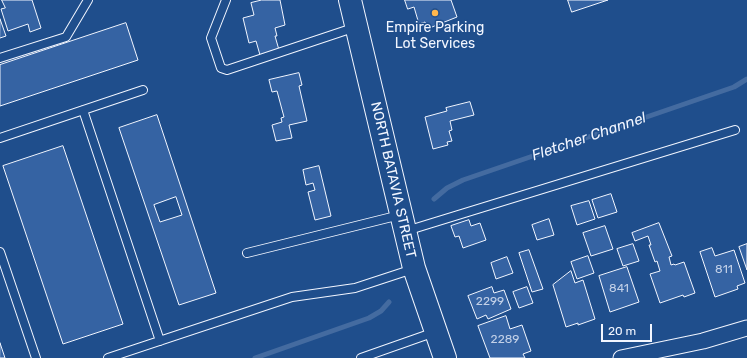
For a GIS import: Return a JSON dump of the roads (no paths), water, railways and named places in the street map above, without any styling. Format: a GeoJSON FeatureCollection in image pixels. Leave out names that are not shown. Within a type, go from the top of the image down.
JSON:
{"type":"FeatureCollection","features":[{"type":"Feature","properties":{"kind":"main road","name":"NORTH BATAVIA STREET"},"geometry":{"type":"LineString","coordinates":[[350,0],[414,268],[444,358]]}},
{"type":"Feature","properties":{"kind":"street"},"geometry":{"type":"LineString","coordinates":[[621,358],[703,342],[747,328]]}},
{"type":"Feature","properties":{"kind":"lane"},"geometry":{"type":"LineString","coordinates":[[0,58],[66,37],[88,0]]}},
{"type":"Feature","properties":{"kind":"lane"},"geometry":{"type":"LineString","coordinates":[[226,0],[211,38],[221,68],[227,70],[357,27]]}},
{"type":"Feature","properties":{"kind":"lane"},"geometry":{"type":"LineString","coordinates":[[0,138],[143,90]]}},
{"type":"Feature","properties":{"kind":"lane"},"geometry":{"type":"LineString","coordinates":[[83,110],[160,340]]}},
{"type":"Feature","properties":{"kind":"lane"},"geometry":{"type":"LineString","coordinates":[[247,253],[403,223],[735,130]]}},
{"type":"Feature","properties":{"kind":"lane"},"geometry":{"type":"LineString","coordinates":[[0,252],[36,358]]}},
{"type":"Feature","properties":{"kind":"lane"},"geometry":{"type":"LineString","coordinates":[[108,358],[292,297],[355,288],[414,268]]}},
{"type":"Feature","properties":{"kind":"lane"},"geometry":{"type":"LineString","coordinates":[[361,358],[436,332]]}},
{"type":"Feature","properties":{"kind":"waterway","name":"Fletcher Channel"},"geometry":{"type":"LineString","coordinates":[[434,199],[447,188],[463,180],[734,87],[747,79]]}},
{"type":"Feature","properties":{"kind":"waterway","name":"Fletcher Channel"},"geometry":{"type":"LineString","coordinates":[[255,358],[369,318],[381,311],[389,302]]}},
{"type":"Feature","properties":{"kind":"place","name":"Empire Parking Lot Services"},"geometry":{"type":"Point","coordinates":[435,13]}}]}
